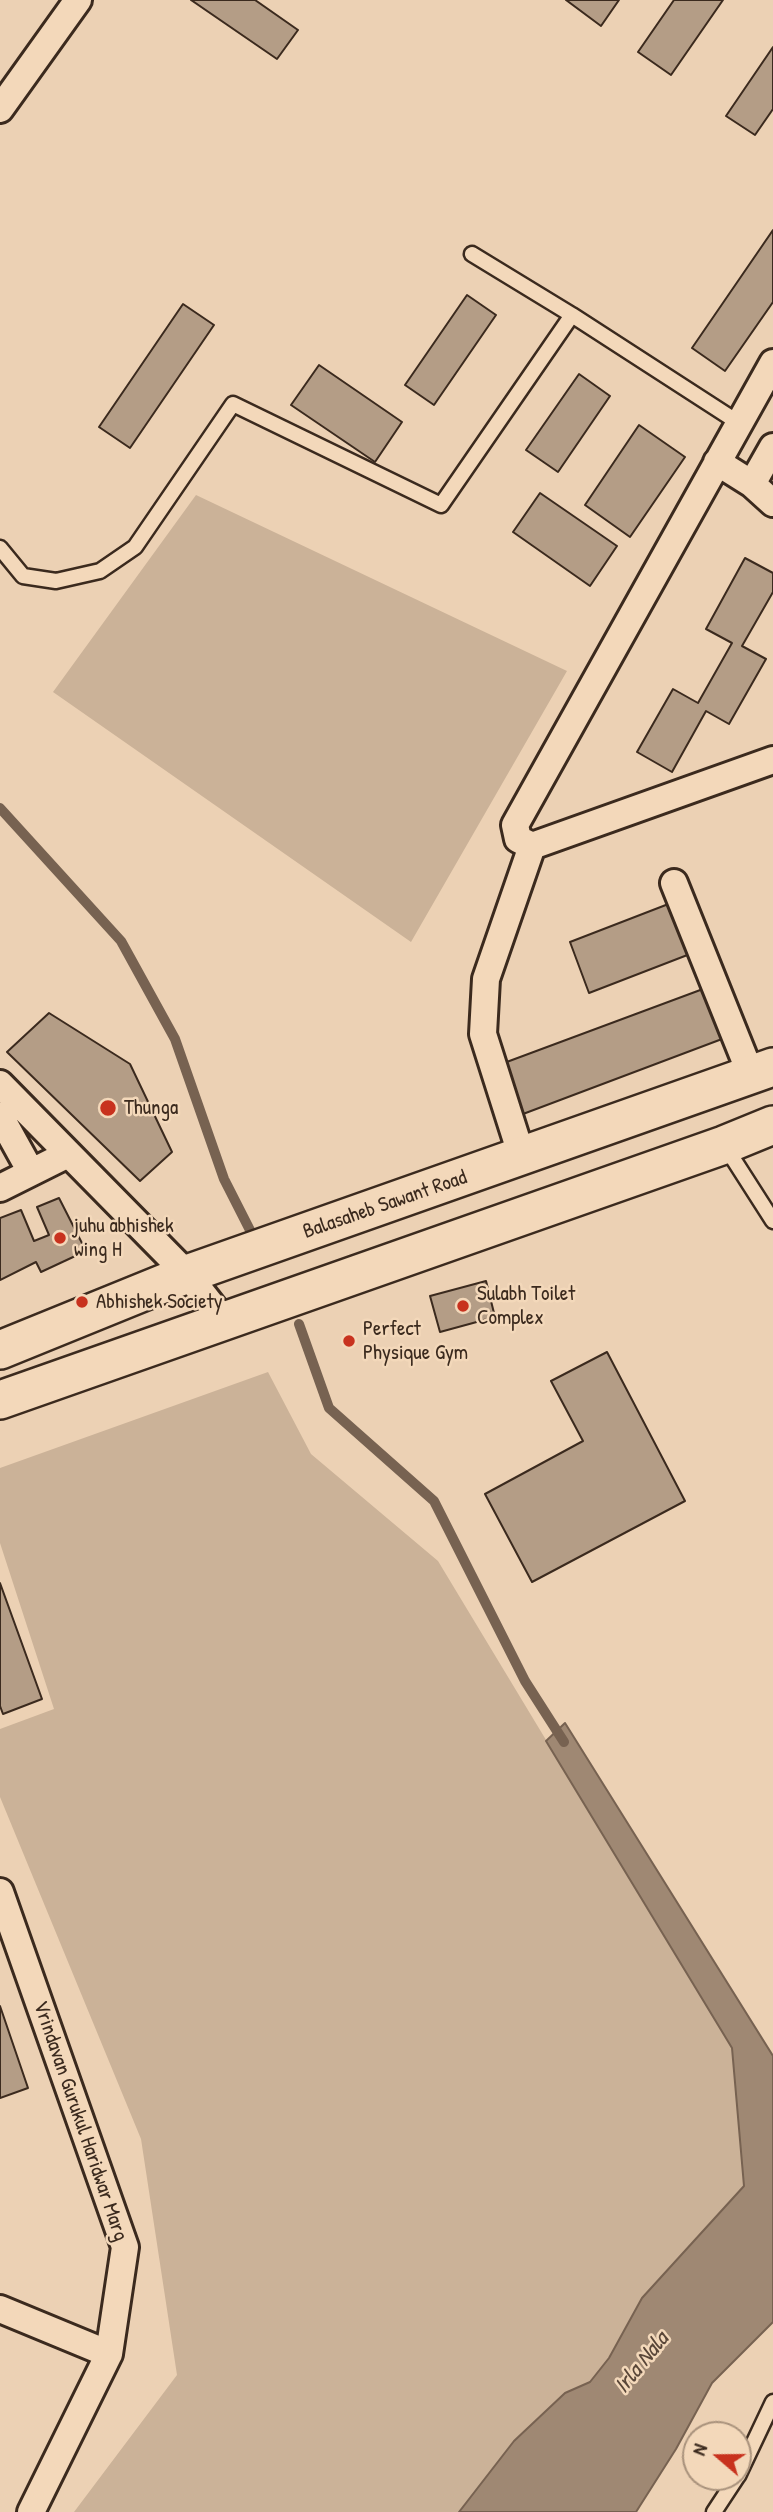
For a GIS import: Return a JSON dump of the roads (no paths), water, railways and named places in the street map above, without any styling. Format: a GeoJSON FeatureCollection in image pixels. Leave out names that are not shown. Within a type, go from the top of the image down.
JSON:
{"type":"FeatureCollection","features":[{"type":"Feature","properties":{"kind":"main road","name":"Balasaheb Sawant Road"},"geometry":{"type":"LineString","coordinates":[[0,1349],[187,1275],[762,1071]]}},
{"type":"Feature","properties":{"kind":"main road"},"geometry":{"type":"LineString","coordinates":[[0,1400],[724,1145],[773,1125]]}},
{"type":"Feature","properties":{"kind":"street"},"geometry":{"type":"LineString","coordinates":[[0,109],[78,0]]}},
{"type":"Feature","properties":{"kind":"street"},"geometry":{"type":"LineString","coordinates":[[773,363],[514,825],[518,839],[532,846],[773,760]]}},
{"type":"Feature","properties":{"kind":"street"},"geometry":{"type":"LineString","coordinates":[[739,423],[773,445],[752,484]]}},
{"type":"Feature","properties":{"kind":"street"},"geometry":{"type":"LineString","coordinates":[[717,463],[752,484],[773,503]]}},
{"type":"Feature","properties":{"kind":"street"},"geometry":{"type":"LineString","coordinates":[[522,1157],[483,1034],[485,979],[532,846]]}},
{"type":"Feature","properties":{"kind":"street"},"geometry":{"type":"LineString","coordinates":[[674,883],[762,1071]]}},
{"type":"Feature","properties":{"kind":"street"},"geometry":{"type":"LineString","coordinates":[[0,1084],[187,1275],[224,1321]]}},
{"type":"Feature","properties":{"kind":"street"},"geometry":{"type":"LineString","coordinates":[[0,1116],[31,1172]]}},
{"type":"Feature","properties":{"kind":"street"},"geometry":{"type":"LineString","coordinates":[[0,1188],[68,1154]]}},
{"type":"Feature","properties":{"kind":"street","name":"Vrindavan Gurukul Haridwar Marg"},"geometry":{"type":"LineString","coordinates":[[0,1892],[125,2247],[108,2354],[31,2512]]}},
{"type":"Feature","properties":{"kind":"street"},"geometry":{"type":"LineString","coordinates":[[0,2309],[108,2354]]}},
{"type":"Feature","properties":{"kind":"lane"},"geometry":{"type":"LineString","coordinates":[[472,254],[572,314],[739,423]]}},
{"type":"Feature","properties":{"kind":"lane"},"geometry":{"type":"LineString","coordinates":[[0,548],[23,576],[56,582],[100,571],[135,547],[233,404],[441,505],[572,314]]}},
{"type":"Feature","properties":{"kind":"lane"},"geometry":{"type":"LineString","coordinates":[[724,1145],[773,1221]]}},
{"type":"Feature","properties":{"kind":"lane"},"geometry":{"type":"LineString","coordinates":[[752,2447],[773,2402]]}},
{"type":"Feature","properties":{"kind":"lane"},"geometry":{"type":"LineString","coordinates":[[714,2512],[728,2491]]}},
{"type":"Feature","properties":{"kind":"water","name":"Irla Nala"},"geometry":{"type":"Polygon","coordinates":[[[565,1723],[773,2056],[773,2322],[712,2383],[691,2421],[682,2421],[682,2438],[636,2512],[459,2512],[514,2441],[565,2393],[590,2382],[609,2358],[642,2298],[744,2186],[732,2048],[546,1741],[565,1723]]]}},
{"type":"Feature","properties":{"kind":"waterway"},"geometry":{"type":"LineString","coordinates":[[0,808],[121,941],[175,1039],[224,1179],[254,1238]]}},
{"type":"Feature","properties":{"kind":"waterway"},"geometry":{"type":"LineString","coordinates":[[299,1324],[329,1408],[434,1501],[525,1681],[564,1742]]}},
{"type":"Feature","properties":{"kind":"place","name":"Thunga"},"geometry":{"type":"Point","coordinates":[108,1108]}},
{"type":"Feature","properties":{"kind":"place","name":"juhu abhishek wing H"},"geometry":{"type":"Point","coordinates":[60,1238]}},
{"type":"Feature","properties":{"kind":"place","name":"Abhishek Society"},"geometry":{"type":"Point","coordinates":[82,1302]}},
{"type":"Feature","properties":{"kind":"place","name":"Sulabh Toilet Complex"},"geometry":{"type":"Point","coordinates":[463,1306]}},
{"type":"Feature","properties":{"kind":"place","name":"Perfect Physique Gym"},"geometry":{"type":"Point","coordinates":[349,1341]}}]}
